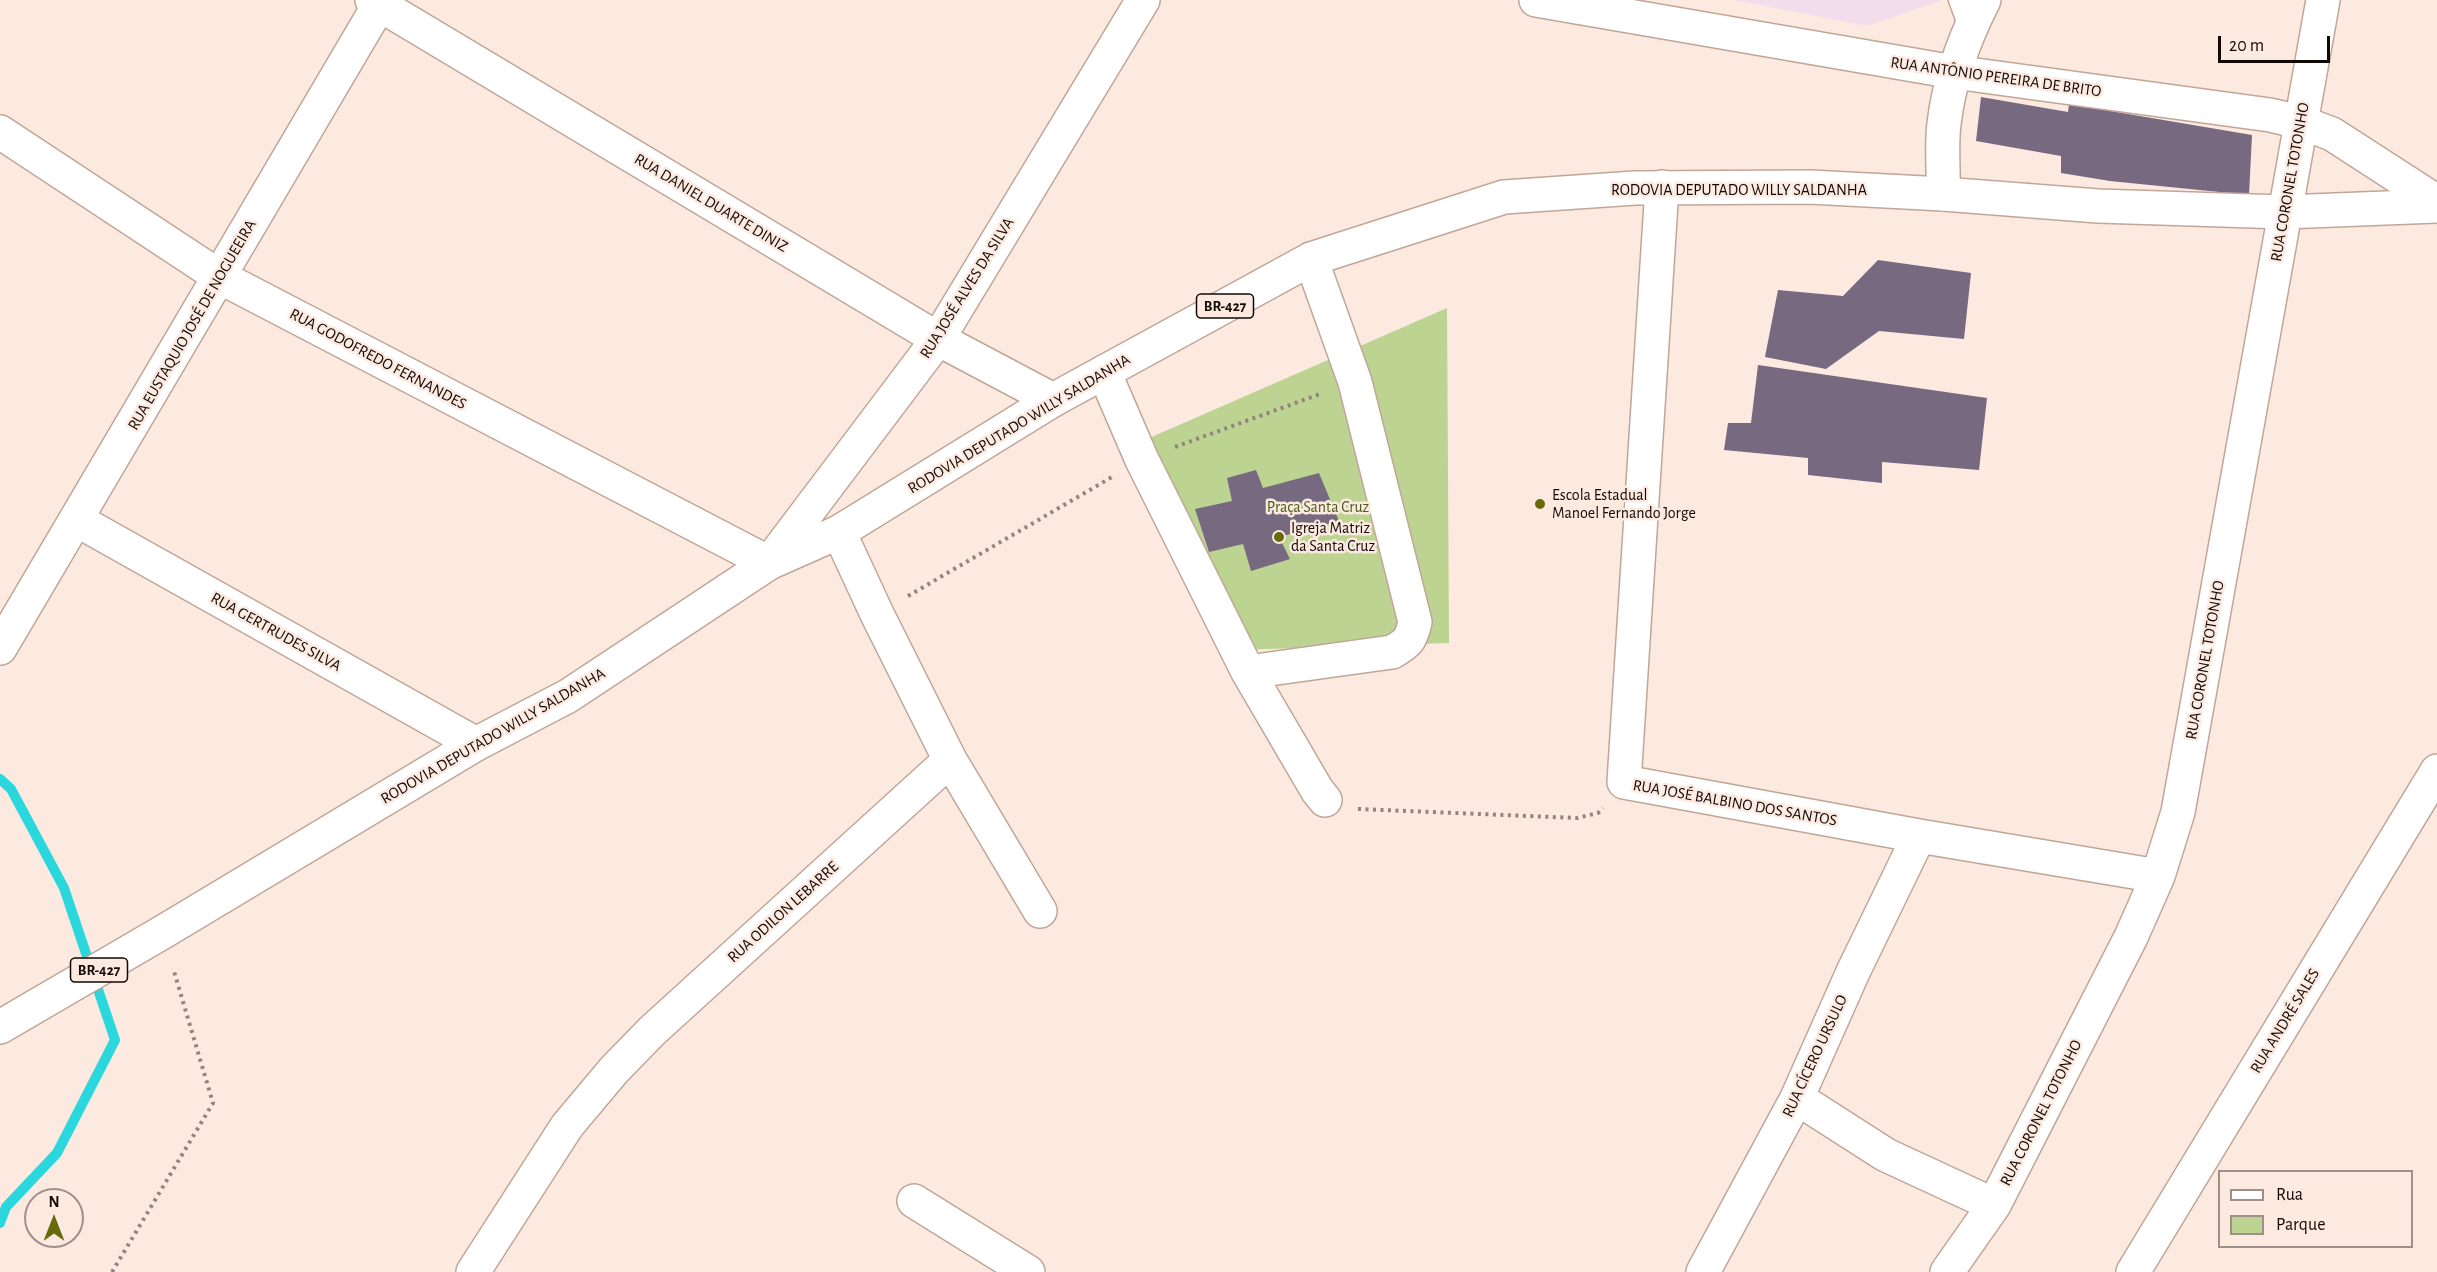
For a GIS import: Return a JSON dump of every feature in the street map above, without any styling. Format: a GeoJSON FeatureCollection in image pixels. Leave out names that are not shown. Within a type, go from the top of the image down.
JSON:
{"type":"FeatureCollection","features":[{"type":"Feature","properties":{"kind":"street","name":"RUA JOSÉ ALVES DA SILVA"},"geometry":{"type":"LineString","coordinates":[[769,563],[938,339],[1143,0]]}},
{"type":"Feature","properties":{"kind":"street","name":"RUA ANTÔNIO PEREIRA DE BRITO"},"geometry":{"type":"LineString","coordinates":[[1536,0],[1954,72],[2270,115],[2300,122],[2332,134],[2437,204]]}},
{"type":"Feature","properties":{"kind":"street"},"geometry":{"type":"LineString","coordinates":[[1943,194],[1944,125],[1964,15],[1984,0]]}},
{"type":"Feature","properties":{"kind":"street","name":"RUA CORONEL TOTONHO"},"geometry":{"type":"LineString","coordinates":[[1947,1272],[1994,1205],[2131,938],[2158,876],[2178,812],[2323,0]]}},
{"type":"Feature","properties":{"kind":"street","name":"RUA DANIEL DUARTE DINIZ"},"geometry":{"type":"LineString","coordinates":[[378,1],[938,339],[1053,400]]}},
{"type":"Feature","properties":{"kind":"street","name":"RUA EUSTAQUIO JOSÉ DE NOGUEEIRA"},"geometry":{"type":"LineString","coordinates":[[0,648],[220,277],[378,1]]}},
{"type":"Feature","properties":{"kind":"street","name":"RUA GODOFREDO FERNANDES"},"geometry":{"type":"LineString","coordinates":[[0,132],[220,277],[769,563]]}},
{"type":"Feature","properties":{"kind":"street"},"geometry":{"type":"LineString","coordinates":[[1624,782],[1662,187]]}},
{"type":"Feature","properties":{"kind":"street","name":"RODOVIA DEPUTADO WILLY SALDANHA"},"geometry":{"type":"LineString","coordinates":[[0,1027],[163,933],[476,744],[568,696],[769,563],[839,532],[1053,400],[1311,259],[1504,197],[1662,187],[1810,187],[2098,206],[2284,212],[2437,204]]}},
{"type":"Feature","properties":{"kind":"street"},"geometry":{"type":"LineString","coordinates":[[1248,672],[1392,652],[1412,637],[1415,622],[1355,382],[1311,259]]}},
{"type":"Feature","properties":{"kind":"street"},"geometry":{"type":"LineString","coordinates":[[1104,372],[1142,460],[1248,672],[1311,781],[1325,800]]}},
{"type":"Feature","properties":{"kind":"street","name":"RUA GERTRUDES SILVA"},"geometry":{"type":"LineString","coordinates":[[77,520],[476,744]]}},
{"type":"Feature","properties":{"kind":"street"},"geometry":{"type":"LineString","coordinates":[[839,532],[876,614],[950,760],[1040,911]]}},
{"type":"Feature","properties":{"kind":"street","name":"RUA ODILON LEBARRE"},"geometry":{"type":"LineString","coordinates":[[473,1272],[567,1126],[614,1070],[652,1031],[950,760]]}},
{"type":"Feature","properties":{"kind":"street","name":"RUA ANDRÉ SALES"},"geometry":{"type":"LineString","coordinates":[[2133,1272],[2437,771]]}},
{"type":"Feature","properties":{"kind":"street","name":"RUA JOSÉ BALBINO DOS SANTOS"},"geometry":{"type":"LineString","coordinates":[[1624,782],[1919,836],[2158,876]]}},
{"type":"Feature","properties":{"kind":"street","name":"RUA CÍCERO URSULO"},"geometry":{"type":"LineString","coordinates":[[1703,1272],[1797,1098],[1853,972],[1919,836]]}},
{"type":"Feature","properties":{"kind":"street"},"geometry":{"type":"LineString","coordinates":[[1797,1098],[1886,1155],[1994,1205]]}},
{"type":"Feature","properties":{"kind":"street"},"geometry":{"type":"LineString","coordinates":[[914,1200],[1028,1272]]}},
{"type":"Feature","properties":{"kind":"path"},"geometry":{"type":"LineString","coordinates":[[876,614],[1142,460],[1355,382]]}},
{"type":"Feature","properties":{"kind":"path","name":"RUA JOSÉ BALBINO DOS SANTOS"},"geometry":{"type":"LineString","coordinates":[[1325,800],[1338,808],[1576,818],[1598,813],[1624,782]]}},
{"type":"Feature","properties":{"kind":"path"},"geometry":{"type":"LineString","coordinates":[[112,1272],[213,1103],[163,933]]}},
{"type":"Feature","properties":{"kind":"shaded area"},"geometry":{"type":"Polygon","coordinates":[[[1734,0],[1944,0],[1867,26],[1734,0]]]}},
{"type":"Feature","properties":{"kind":"green space","name":"Praça Santa Cruz"},"geometry":{"type":"Polygon","coordinates":[[[1447,308],[1449,643],[1237,650],[1147,439],[1447,308]]]}},
{"type":"Feature","properties":{"kind":"building"},"geometry":{"type":"Polygon","coordinates":[[[1981,97],[2068,112],[2069,104],[2252,135],[2249,195],[2110,181],[2061,173],[2061,156],[1976,141],[1981,97]]]}},
{"type":"Feature","properties":{"kind":"building"},"geometry":{"type":"Polygon","coordinates":[[[1878,260],[1971,273],[1964,339],[1879,331],[1826,369],[1765,357],[1778,290],[1843,296],[1878,260]]]}},
{"type":"Feature","properties":{"kind":"building"},"geometry":{"type":"Polygon","coordinates":[[[1758,365],[1987,398],[1979,470],[1882,462],[1882,483],[1808,475],[1808,458],[1724,450],[1728,423],[1751,423],[1758,365]]]}},
{"type":"Feature","properties":{"kind":"building"},"geometry":{"type":"Polygon","coordinates":[[[1256,470],[1263,488],[1319,473],[1339,521],[1279,537],[1290,559],[1251,571],[1243,544],[1209,552],[1195,509],[1232,501],[1227,478],[1256,470]]]}},
{"type":"Feature","properties":{"kind":"waterway"},"geometry":{"type":"LineString","coordinates":[[0,779],[11,789],[64,888],[115,1040],[57,1153],[6,1207],[0,1223]]}},
{"type":"Feature","properties":{"kind":"place","name":"Escola Estadual Manoel Fernando Jorge"},"geometry":{"type":"Point","coordinates":[1540,504]}},
{"type":"Feature","properties":{"kind":"place","name":"Igreja Matriz da Santa Cruz"},"geometry":{"type":"Point","coordinates":[1279,537]}}]}
